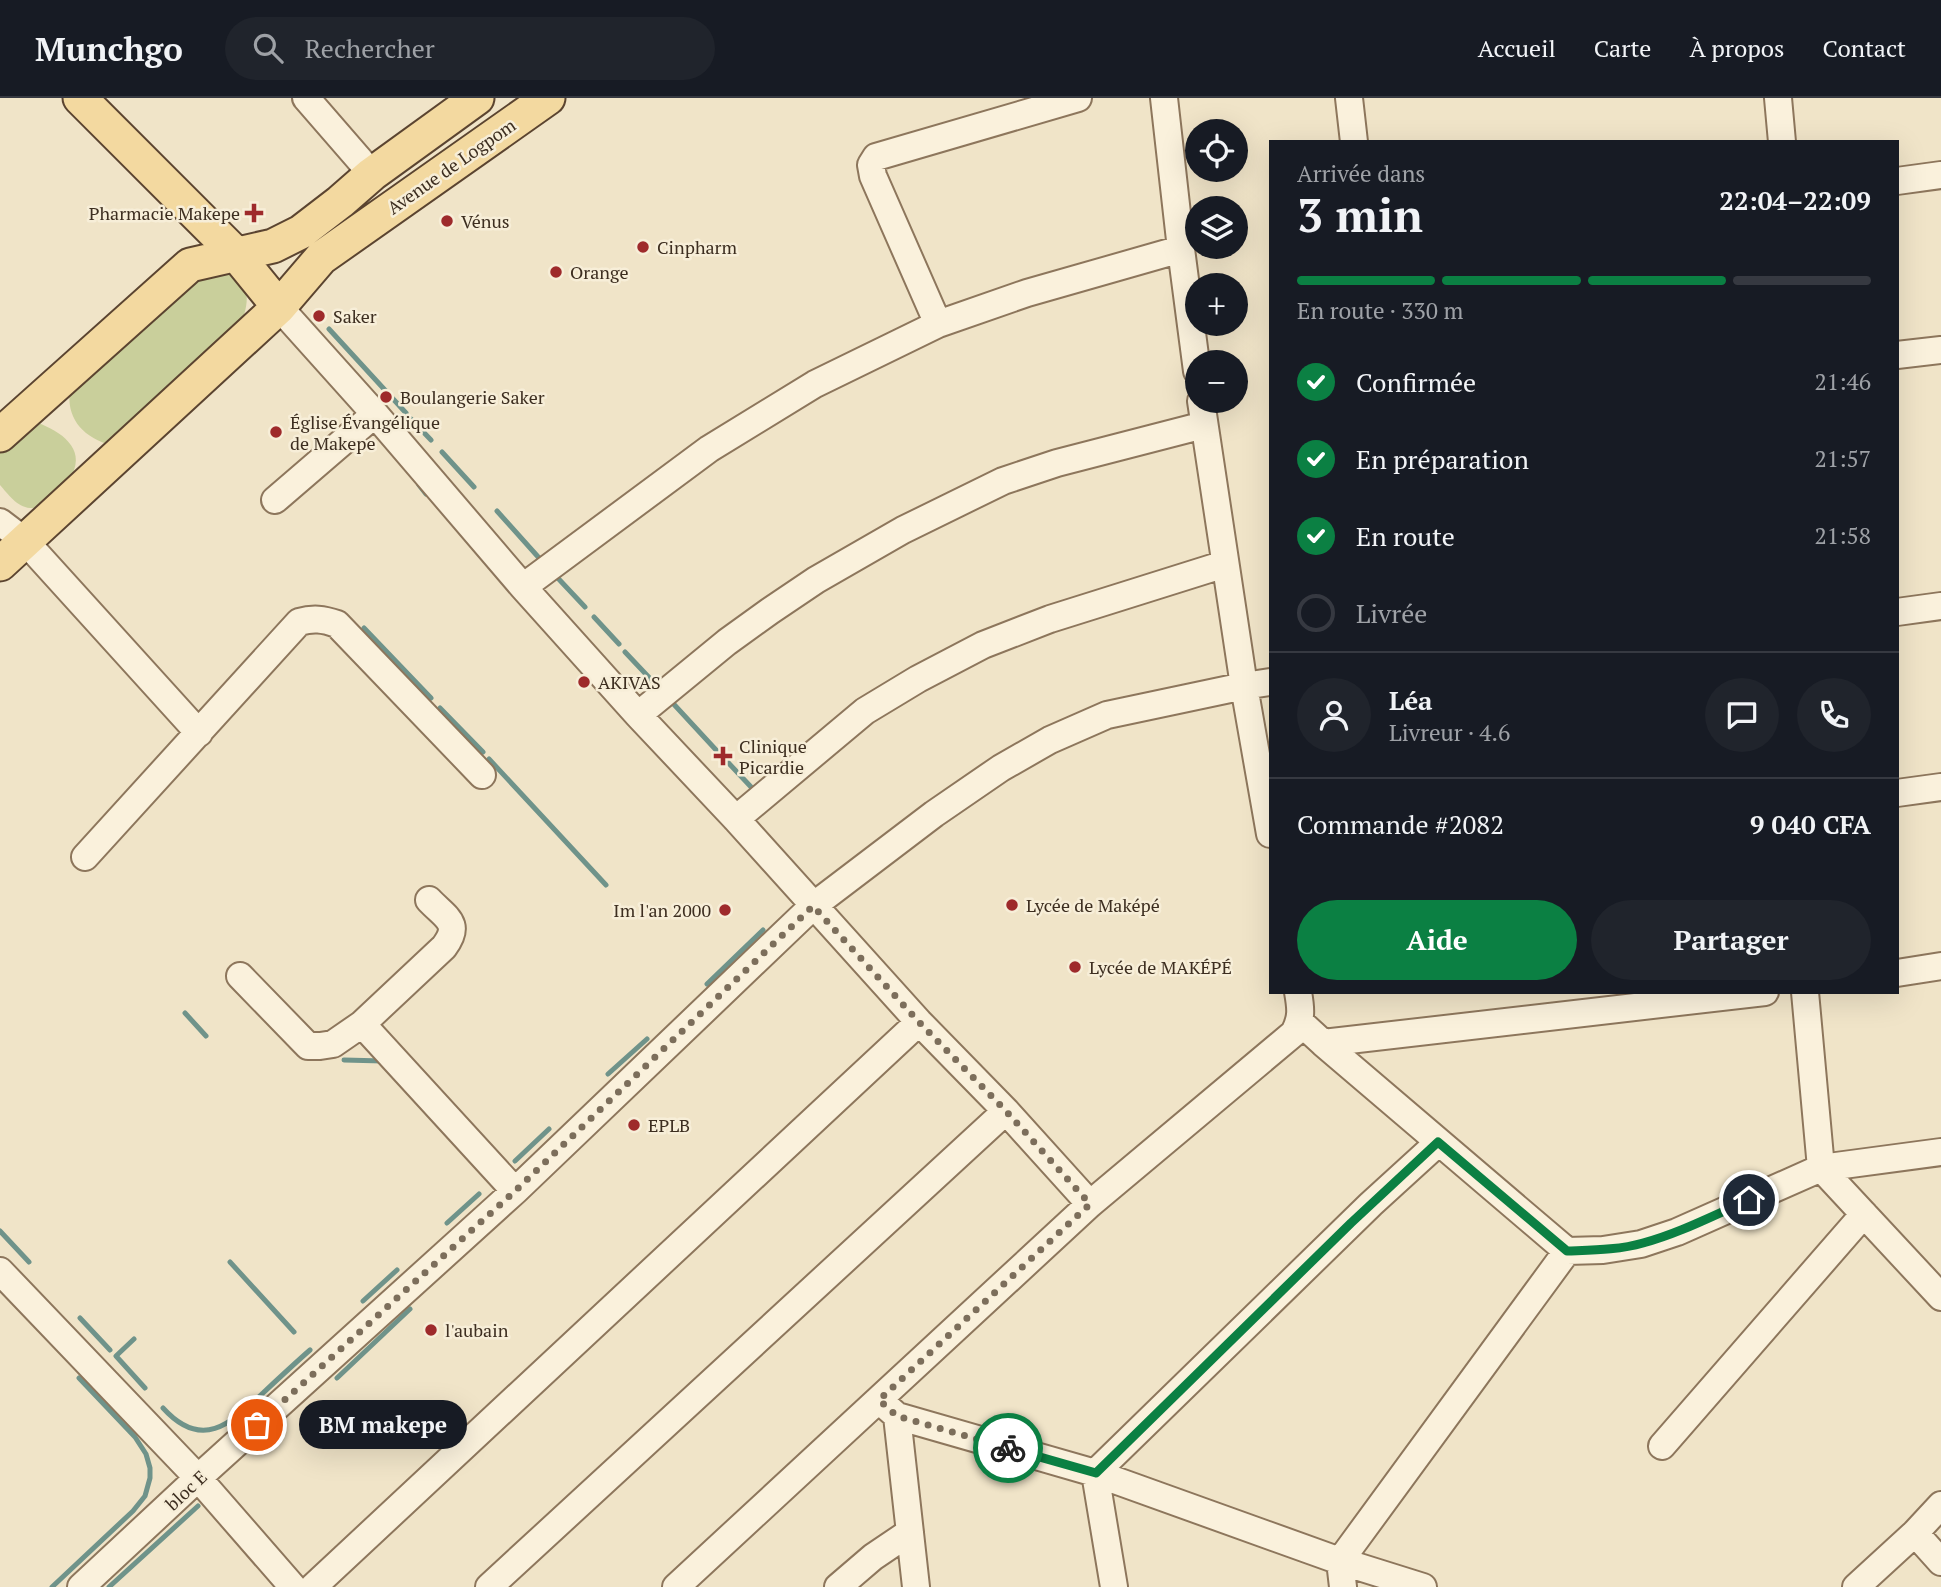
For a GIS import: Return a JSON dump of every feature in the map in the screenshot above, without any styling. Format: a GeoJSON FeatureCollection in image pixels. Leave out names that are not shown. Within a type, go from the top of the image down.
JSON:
{"type":"FeatureCollection","features":[{"type":"Feature","properties":{"kind":"main road"},"geometry":{"type":"LineString","coordinates":[[80,98],[236,254],[279,307]]}},
{"type":"Feature","properties":{"kind":"main road"},"geometry":{"type":"LineString","coordinates":[[0,435],[190,265],[273,246],[301,232],[372,174],[477,98]]}},
{"type":"Feature","properties":{"kind":"main road","name":"Avenue de Logpom"},"geometry":{"type":"LineString","coordinates":[[0,564],[13,531],[279,307],[321,258],[548,98]]}},
{"type":"Feature","properties":{"kind":"street"},"geometry":{"type":"LineString","coordinates":[[306,98],[372,174]]}},
{"type":"Feature","properties":{"kind":"street"},"geometry":{"type":"LineString","coordinates":[[938,324],[873,176],[871,165],[876,157],[1078,98]]}},
{"type":"Feature","properties":{"kind":"street"},"geometry":{"type":"LineString","coordinates":[[1164,98],[1194,350]]}},
{"type":"Feature","properties":{"kind":"street"},"geometry":{"type":"LineString","coordinates":[[1349,98],[1354,140]]}},
{"type":"Feature","properties":{"kind":"street"},"geometry":{"type":"LineString","coordinates":[[1778,98],[1782,140]]}},
{"type":"Feature","properties":{"kind":"street"},"geometry":{"type":"LineString","coordinates":[[1899,181],[1941,175]]}},
{"type":"Feature","properties":{"kind":"street"},"geometry":{"type":"LineString","coordinates":[[523,587],[709,449],[816,384],[938,324],[1027,293],[1181,249]]}},
{"type":"Feature","properties":{"kind":"street"},"geometry":{"type":"LineString","coordinates":[[279,307],[638,715],[1090,1204]]}},
{"type":"Feature","properties":{"kind":"street"},"geometry":{"type":"LineString","coordinates":[[1899,355],[1941,350]]}},
{"type":"Feature","properties":{"kind":"street"},"geometry":{"type":"LineString","coordinates":[[638,715],[727,642],[770,611],[816,580],[902,530],[1003,481],[1203,413],[1224,564],[1269,828]]}},
{"type":"Feature","properties":{"kind":"street"},"geometry":{"type":"LineString","coordinates":[[275,500],[375,414]]}},
{"type":"Feature","properties":{"kind":"street"},"geometry":{"type":"LineString","coordinates":[[13,531],[199,733]]}},
{"type":"Feature","properties":{"kind":"street"},"geometry":{"type":"LineString","coordinates":[[736,819],[865,711],[929,673],[983,645],[1050,619],[1224,564]]}},
{"type":"Feature","properties":{"kind":"street"},"geometry":{"type":"LineString","coordinates":[[1899,612],[1941,606]]}},
{"type":"Feature","properties":{"kind":"street"},"geometry":{"type":"LineString","coordinates":[[85,857],[299,622],[311,619],[323,619],[337,624],[482,775]]}},
{"type":"Feature","properties":{"kind":"street","name":"bloc E"},"geometry":{"type":"LineString","coordinates":[[81,1587],[515,1191],[813,906],[934,814],[1001,768],[1050,740],[1107,715],[1269,682]]}},
{"type":"Feature","properties":{"kind":"street"},"geometry":{"type":"LineString","coordinates":[[1899,793],[1941,787]]}},
{"type":"Feature","properties":{"kind":"street"},"geometry":{"type":"LineString","coordinates":[[240,976],[308,1046],[333,1044],[362,1024],[453,936],[450,922],[429,900]]}},
{"type":"Feature","properties":{"kind":"street"},"geometry":{"type":"LineString","coordinates":[[1899,973],[1941,966]]}},
{"type":"Feature","properties":{"kind":"street"},"geometry":{"type":"LineString","coordinates":[[676,1587],[888,1408],[1090,1204],[1294,1033],[1300,1022],[1298,994]]}},
{"type":"Feature","properties":{"kind":"street"},"geometry":{"type":"LineString","coordinates":[[1323,1043],[1748,994]]}},
{"type":"Feature","properties":{"kind":"street"},"geometry":{"type":"LineString","coordinates":[[1805,994],[1821,1168],[1941,1297]]}},
{"type":"Feature","properties":{"kind":"street"},"geometry":{"type":"LineString","coordinates":[[313,1587],[919,1022]]}},
{"type":"Feature","properties":{"kind":"street"},"geometry":{"type":"LineString","coordinates":[[1300,1022],[1567,1251],[1603,1250],[1641,1244],[1677,1232],[1821,1168],[1941,1152]]}},
{"type":"Feature","properties":{"kind":"street"},"geometry":{"type":"LineString","coordinates":[[362,1024],[515,1191]]}},
{"type":"Feature","properties":{"kind":"street"},"geometry":{"type":"LineString","coordinates":[[489,1587],[1006,1111]]}},
{"type":"Feature","properties":{"kind":"street"},"geometry":{"type":"LineString","coordinates":[[1096,1473],[1351,1223],[1438,1142]]}},
{"type":"Feature","properties":{"kind":"street"},"geometry":{"type":"LineString","coordinates":[[1662,1446],[1864,1214]]}},
{"type":"Feature","properties":{"kind":"street"},"geometry":{"type":"LineString","coordinates":[[1342,1574],[1567,1251]]}},
{"type":"Feature","properties":{"kind":"street"},"geometry":{"type":"LineString","coordinates":[[0,1271],[198,1478],[293,1587]]}},
{"type":"Feature","properties":{"kind":"street"},"geometry":{"type":"LineString","coordinates":[[888,1408],[1096,1473],[1342,1574],[1423,1587]]}},
{"type":"Feature","properties":{"kind":"street"},"geometry":{"type":"LineString","coordinates":[[888,1408],[910,1532],[916,1587]]}},
{"type":"Feature","properties":{"kind":"street"},"geometry":{"type":"LineString","coordinates":[[1096,1473],[1114,1587]]}},
{"type":"Feature","properties":{"kind":"street"},"geometry":{"type":"LineString","coordinates":[[1856,1587],[1941,1504]]}},
{"type":"Feature","properties":{"kind":"street"},"geometry":{"type":"LineString","coordinates":[[838,1587],[873,1557],[910,1532]]}},
{"type":"Feature","properties":{"kind":"street"},"geometry":{"type":"LineString","coordinates":[[1915,1532],[1941,1562]]}},
{"type":"Feature","properties":{"kind":"green space"},"geometry":{"type":"Polygon","coordinates":[[[222,269],[238,279],[246,291],[246,306],[241,324],[107,444],[90,436],[77,424],[73,416],[70,389],[194,274],[222,269]]]}},
{"type":"Feature","properties":{"kind":"green space"},"geometry":{"type":"Polygon","coordinates":[[[38,423],[62,436],[76,457],[70,478],[45,502],[30,508],[17,503],[0,485],[0,452],[27,427],[38,423]]]}},
{"type":"Feature","properties":{"kind":"waterway"},"geometry":{"type":"LineString","coordinates":[[329,329],[406,413]]}},
{"type":"Feature","properties":{"kind":"waterway"},"geometry":{"type":"LineString","coordinates":[[411,419],[431,440]]}},
{"type":"Feature","properties":{"kind":"waterway"},"geometry":{"type":"LineString","coordinates":[[442,452],[474,487]]}},
{"type":"Feature","properties":{"kind":"waterway"},"geometry":{"type":"LineString","coordinates":[[419,485],[426,494]]}},
{"type":"Feature","properties":{"kind":"waterway"},"geometry":{"type":"LineString","coordinates":[[497,511],[540,559]]}},
{"type":"Feature","properties":{"kind":"waterway"},"geometry":{"type":"LineString","coordinates":[[554,574],[585,607]]}},
{"type":"Feature","properties":{"kind":"waterway"},"geometry":{"type":"LineString","coordinates":[[594,617],[619,644]]}},
{"type":"Feature","properties":{"kind":"waterway"},"geometry":{"type":"LineString","coordinates":[[364,628],[431,698]]}},
{"type":"Feature","properties":{"kind":"waterway"},"geometry":{"type":"LineString","coordinates":[[625,652],[659,688]]}},
{"type":"Feature","properties":{"kind":"waterway"},"geometry":{"type":"LineString","coordinates":[[669,699],[717,751]]}},
{"type":"Feature","properties":{"kind":"waterway"},"geometry":{"type":"LineString","coordinates":[[440,708],[483,752]]}},
{"type":"Feature","properties":{"kind":"waterway"},"geometry":{"type":"LineString","coordinates":[[722,756],[752,788]]}},
{"type":"Feature","properties":{"kind":"waterway"},"geometry":{"type":"LineString","coordinates":[[489,759],[606,885]]}},
{"type":"Feature","properties":{"kind":"waterway"},"geometry":{"type":"LineString","coordinates":[[707,984],[763,930]]}},
{"type":"Feature","properties":{"kind":"waterway"},"geometry":{"type":"LineString","coordinates":[[185,1013],[206,1036]]}},
{"type":"Feature","properties":{"kind":"waterway"},"geometry":{"type":"LineString","coordinates":[[608,1074],[647,1039]]}},
{"type":"Feature","properties":{"kind":"waterway"},"geometry":{"type":"LineString","coordinates":[[344,1060],[383,1061]]}},
{"type":"Feature","properties":{"kind":"waterway"},"geometry":{"type":"LineString","coordinates":[[515,1161],[549,1129]]}},
{"type":"Feature","properties":{"kind":"waterway"},"geometry":{"type":"LineString","coordinates":[[447,1223],[479,1194]]}},
{"type":"Feature","properties":{"kind":"waterway"},"geometry":{"type":"LineString","coordinates":[[0,1231],[29,1262]]}},
{"type":"Feature","properties":{"kind":"waterway"},"geometry":{"type":"LineString","coordinates":[[230,1262],[294,1332]]}},
{"type":"Feature","properties":{"kind":"waterway"},"geometry":{"type":"LineString","coordinates":[[363,1301],[397,1270]]}},
{"type":"Feature","properties":{"kind":"waterway"},"geometry":{"type":"LineString","coordinates":[[337,1378],[410,1309]]}},
{"type":"Feature","properties":{"kind":"waterway"},"geometry":{"type":"LineString","coordinates":[[80,1318],[110,1350]]}},
{"type":"Feature","properties":{"kind":"waterway"},"geometry":{"type":"LineString","coordinates":[[134,1339],[116,1356],[145,1388]]}},
{"type":"Feature","properties":{"kind":"waterway"},"geometry":{"type":"LineString","coordinates":[[163,1408],[177,1421],[190,1428],[215,1428],[239,1414],[310,1350]]}},
{"type":"Feature","properties":{"kind":"waterway"},"geometry":{"type":"LineString","coordinates":[[52,1587],[133,1511],[145,1496],[150,1478],[146,1454],[135,1437],[79,1378]]}},
{"type":"Feature","properties":{"kind":"waterway"},"geometry":{"type":"LineString","coordinates":[[109,1587],[198,1506]]}},
{"type":"Feature","properties":{"kind":"way so far"},"geometry":{"type":"LineString","coordinates":[[257,1425],[515,1191],[813,906],[1090,1204],[879,1400],[897,1416],[1008,1448]]}},
{"type":"Feature","properties":{"kind":"place","name":"Pharmacie Makepe"},"geometry":{"type":"Point","coordinates":[254,213]}},
{"type":"Feature","properties":{"kind":"place","name":"Vénus"},"geometry":{"type":"Point","coordinates":[447,221]}},
{"type":"Feature","properties":{"kind":"place","name":"Cinpharm"},"geometry":{"type":"Point","coordinates":[643,247]}},
{"type":"Feature","properties":{"kind":"place","name":"Orange"},"geometry":{"type":"Point","coordinates":[556,272]}},
{"type":"Feature","properties":{"kind":"place","name":"Saker"},"geometry":{"type":"Point","coordinates":[319,316]}},
{"type":"Feature","properties":{"kind":"place","name":"Boulangerie Saker"},"geometry":{"type":"Point","coordinates":[386,397]}},
{"type":"Feature","properties":{"kind":"place","name":"Église Évangélique de Makepe"},"geometry":{"type":"Point","coordinates":[276,432]}},
{"type":"Feature","properties":{"kind":"place","name":"AKIVAS"},"geometry":{"type":"Point","coordinates":[584,682]}},
{"type":"Feature","properties":{"kind":"place","name":"Clinique Picardie"},"geometry":{"type":"Point","coordinates":[723,756]}},
{"type":"Feature","properties":{"kind":"place","name":"Lycée de Maképé"},"geometry":{"type":"Point","coordinates":[1012,905]}},
{"type":"Feature","properties":{"kind":"place","name":"Im l'an 2000"},"geometry":{"type":"Point","coordinates":[725,910]}},
{"type":"Feature","properties":{"kind":"place","name":"Lycée de MAKÉPÉ"},"geometry":{"type":"Point","coordinates":[1075,967]}},
{"type":"Feature","properties":{"kind":"place","name":"EPLB"},"geometry":{"type":"Point","coordinates":[634,1125]}},
{"type":"Feature","properties":{"kind":"place","name":"l'aubain"},"geometry":{"type":"Point","coordinates":[431,1330]}},
{"type":"Feature","properties":{"kind":"place","name":"BM makepe"},"geometry":{"type":"Point","coordinates":[257,1425]}},
{"type":"Feature","properties":{"kind":"route"},"geometry":{"type":"LineString","coordinates":[[1008,1448],[1096,1473],[1351,1223],[1438,1142],[1567,1251],[1603,1250],[1641,1244],[1677,1232],[1749,1200]]}}]}
